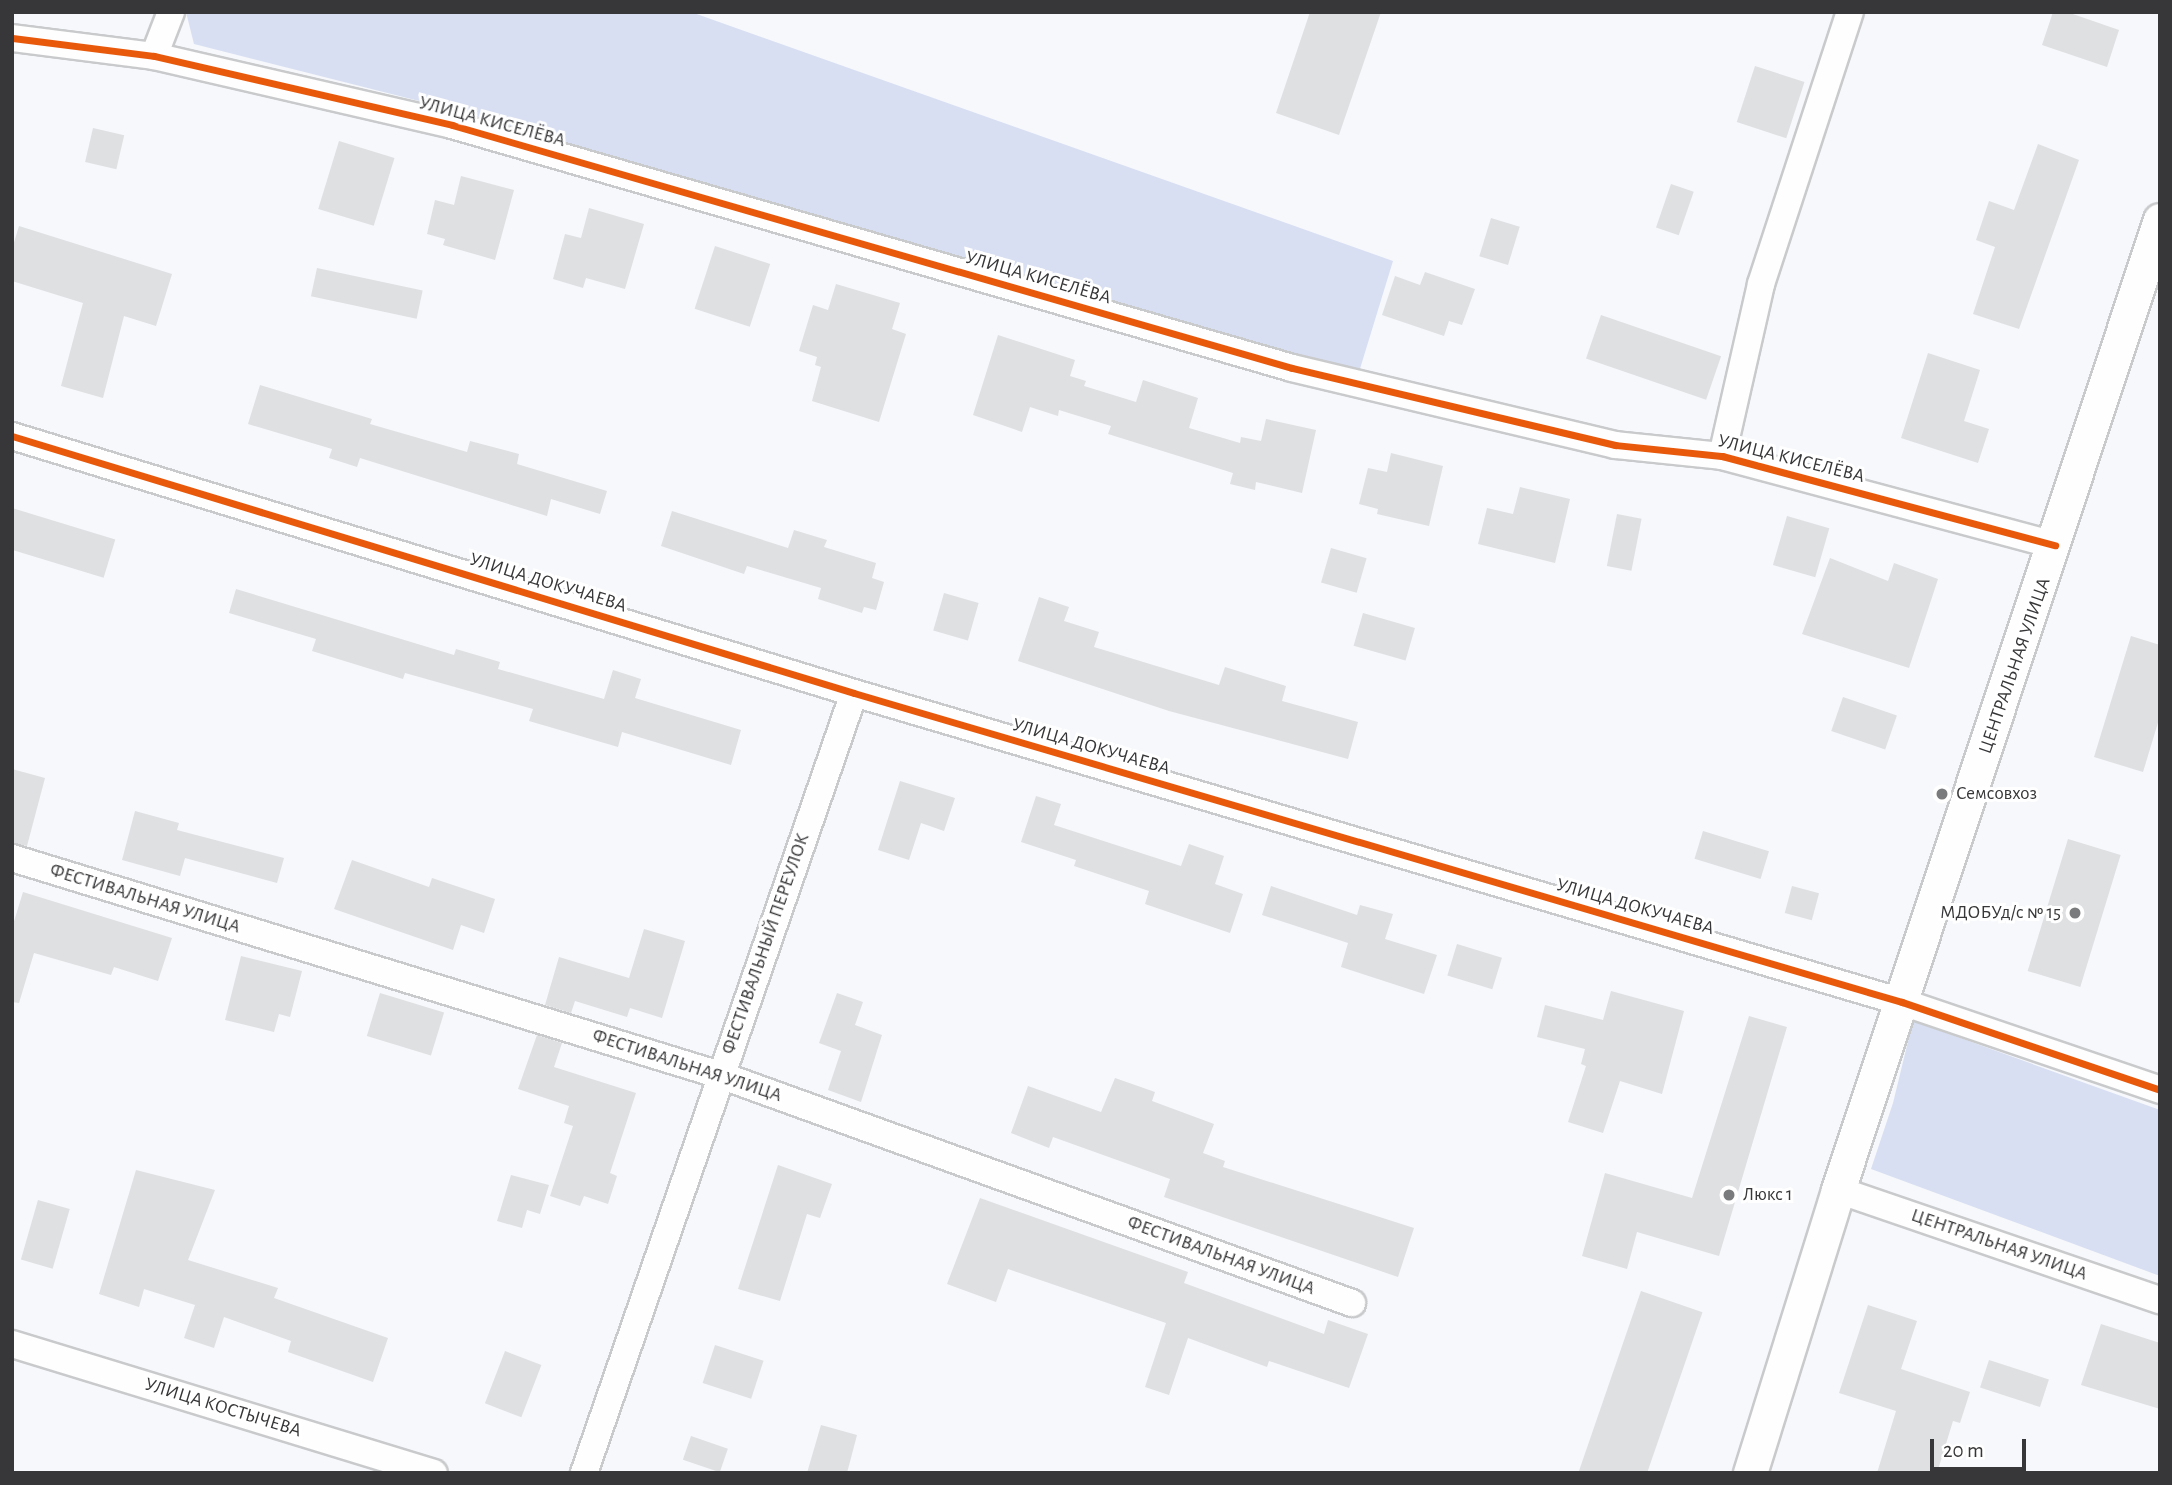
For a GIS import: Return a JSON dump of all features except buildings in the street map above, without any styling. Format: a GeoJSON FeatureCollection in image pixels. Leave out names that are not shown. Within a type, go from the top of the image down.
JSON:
{"type":"FeatureCollection","features":[{"type":"Feature","properties":{"kind":"street"},"geometry":{"type":"LineString","coordinates":[[155,56],[171,12]]}},
{"type":"Feature","properties":{"kind":"street","name":"УЛИЦА КИСЕЛЁВА"},"geometry":{"type":"LineString","coordinates":[[1722,456],[1760,284],[1850,12]]}},
{"type":"Feature","properties":{"kind":"street","name":"УЛИЦА КИСЕЛЁВА"},"geometry":{"type":"LineString","coordinates":[[12,38],[155,56],[452,125],[1328,378],[1615,445],[1722,456],[2055,545]]}},
{"type":"Feature","properties":{"kind":"street","name":"ЦЕНТРАЛЬНАЯ УЛИЦА"},"geometry":{"type":"LineString","coordinates":[[1751,1473],[1838,1190],[2055,545],[2160,220]]}},
{"type":"Feature","properties":{"kind":"street","name":"УЛИЦА ДОКУЧАЕВА"},"geometry":{"type":"LineString","coordinates":[[12,436],[854,693],[1902,1002],[2160,1090]]}},
{"type":"Feature","properties":{"kind":"street","name":"ФЕСТИВАЛЬНЫЙ ПЕРЕУЛОК"},"geometry":{"type":"LineString","coordinates":[[584,1473],[854,693]]}},
{"type":"Feature","properties":{"kind":"street","name":"ФЕСТИВАЛЬНАЯ УЛИЦА"},"geometry":{"type":"LineString","coordinates":[[12,858],[720,1075],[1352,1303]]}},
{"type":"Feature","properties":{"kind":"street","name":"ЦЕНТРАЛЬНАЯ УЛИЦА"},"geometry":{"type":"LineString","coordinates":[[1838,1190],[2160,1300]]}},
{"type":"Feature","properties":{"kind":"street","name":"УЛИЦА КОСТЫЧЕВА"},"geometry":{"type":"LineString","coordinates":[[12,1343],[434,1473]]}},
{"type":"Feature","properties":{"kind":"shaded area"},"geometry":{"type":"Polygon","coordinates":[[[186,12],[691,12],[1393,261],[1359,372],[435,105],[194,44],[186,12]]]}},
{"type":"Feature","properties":{"kind":"shaded area"},"geometry":{"type":"Polygon","coordinates":[[[1913,1021],[2160,1110],[2160,1276],[1871,1169],[1893,1103],[1913,1021]]]}},
{"type":"Feature","properties":{"kind":"cycle path"},"geometry":{"type":"LineString","coordinates":[[12,38],[154,56],[452,125],[1292,368],[1615,445],[1722,456],[2055,545]]}},
{"type":"Feature","properties":{"kind":"cycle path"},"geometry":{"type":"LineString","coordinates":[[12,436],[854,693],[1902,1002],[2160,1090]]}},
{"type":"Feature","properties":{"kind":"place","name":"Семсовхоз"},"geometry":{"type":"Point","coordinates":[1942,794]}},
{"type":"Feature","properties":{"kind":"place","name":"МДОБУд/с № 15"},"geometry":{"type":"Point","coordinates":[2075,913]}},
{"type":"Feature","properties":{"kind":"place","name":"Люкс 1"},"geometry":{"type":"Point","coordinates":[1729,1195]}}]}
